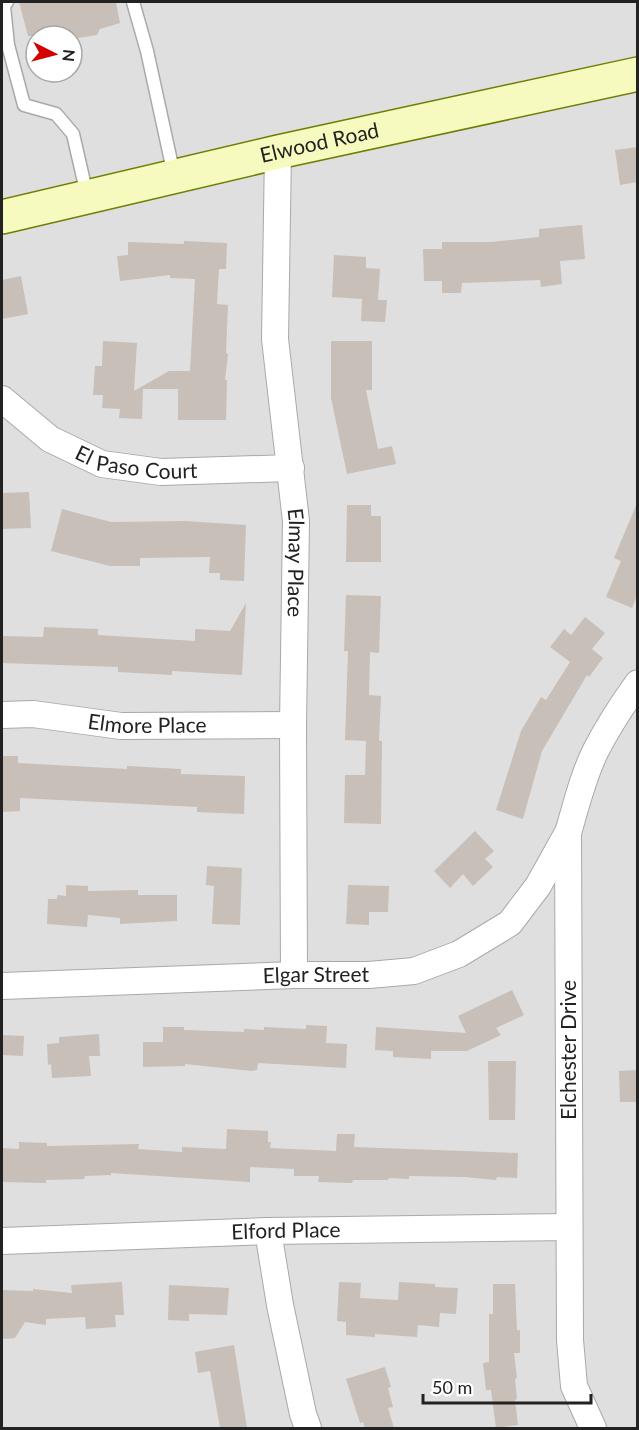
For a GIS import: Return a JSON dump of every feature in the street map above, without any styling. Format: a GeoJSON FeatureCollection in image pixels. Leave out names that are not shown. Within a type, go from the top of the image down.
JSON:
{"type":"FeatureCollection","features":[{"type":"Feature","properties":{"kind":"main road","name":"Elwood Road"},"geometry":{"type":"LineString","coordinates":[[2,217],[278,152],[638,74]]}},
{"type":"Feature","properties":{"kind":"street","name":"Elmay Place"},"geometry":{"type":"LineString","coordinates":[[278,152],[275,339],[296,521],[292,725],[294,975]]}},
{"type":"Feature","properties":{"kind":"street","name":"El Paso Court"},"geometry":{"type":"LineString","coordinates":[[2,399],[50,439],[102,464],[161,472],[291,468]]}},
{"type":"Feature","properties":{"kind":"street","name":"Elchester Drive"},"geometry":{"type":"LineString","coordinates":[[592,1428],[574,1386],[570,1340],[568,833],[595,752],[618,711],[638,683]]}},
{"type":"Feature","properties":{"kind":"street","name":"Elmore Place"},"geometry":{"type":"LineString","coordinates":[[2,716],[33,714],[120,726],[292,725]]}},
{"type":"Feature","properties":{"kind":"street","name":"Elgar Street"},"geometry":{"type":"LineString","coordinates":[[2,986],[294,975],[369,975],[414,971],[459,954],[510,923],[538,886],[568,833]]}},
{"type":"Feature","properties":{"kind":"street","name":"Elford Place"},"geometry":{"type":"LineString","coordinates":[[2,1241],[268,1231],[569,1227]]}},
{"type":"Feature","properties":{"kind":"street"},"geometry":{"type":"LineString","coordinates":[[268,1231],[280,1305],[308,1428]]}},
{"type":"Feature","properties":{"kind":"lane"},"geometry":{"type":"LineString","coordinates":[[7,2],[4,6],[8,45],[24,105],[56,114],[73,134],[87,197]]}},
{"type":"Feature","properties":{"kind":"lane"},"geometry":{"type":"LineString","coordinates":[[133,2],[147,51],[174,176]]}},
{"type":"Feature","properties":{"kind":"shaded area"},"geometry":{"type":"Polygon","coordinates":[[[2,2],[637,2],[637,1428],[2,1428],[2,2]]]}},
{"type":"Feature","properties":{"kind":"building"},"geometry":{"type":"Polygon","coordinates":[[[19,2],[116,2],[120,23],[100,29],[97,35],[84,37],[84,24],[25,24],[19,2]]]}},
{"type":"Feature","properties":{"kind":"building"},"geometry":{"type":"Polygon","coordinates":[[[638,147],[638,182],[620,185],[615,150],[638,147]]]}},
{"type":"Feature","properties":{"kind":"building"},"geometry":{"type":"Polygon","coordinates":[[[582,225],[585,259],[560,261],[562,284],[541,287],[540,280],[462,283],[461,293],[442,293],[442,281],[424,281],[423,249],[442,249],[442,242],[491,242],[539,237],[539,229],[582,225]]]}},
{"type":"Feature","properties":{"kind":"building"},"geometry":{"type":"Polygon","coordinates":[[[184,241],[227,243],[226,269],[219,269],[217,304],[228,305],[226,420],[178,420],[178,389],[143,389],[142,419],[119,418],[120,409],[102,408],[103,395],[93,395],[95,366],[102,366],[103,341],[137,343],[134,391],[169,371],[190,371],[195,279],[170,278],[170,275],[120,281],[117,256],[128,255],[128,242],[184,244],[184,241]]]}},
{"type":"Feature","properties":{"kind":"building"},"geometry":{"type":"Polygon","coordinates":[[[334,255],[366,257],[366,268],[380,269],[378,300],[387,300],[385,322],[361,321],[362,299],[332,297],[334,255]]]}},
{"type":"Feature","properties":{"kind":"building"},"geometry":{"type":"Polygon","coordinates":[[[21,276],[28,314],[2,319],[2,280],[21,276]]]}},
{"type":"Feature","properties":{"kind":"building"},"geometry":{"type":"Polygon","coordinates":[[[331,341],[372,341],[372,390],[366,390],[378,449],[392,446],[396,464],[347,474],[331,398],[331,341]]]}},
{"type":"Feature","properties":{"kind":"building"},"geometry":{"type":"Polygon","coordinates":[[[29,492],[31,528],[2,529],[2,493],[29,492]]]}},
{"type":"Feature","properties":{"kind":"building"},"geometry":{"type":"Polygon","coordinates":[[[637,503],[638,593],[632,608],[606,597],[621,561],[614,558],[637,503]]]}},
{"type":"Feature","properties":{"kind":"building"},"geometry":{"type":"Polygon","coordinates":[[[347,505],[371,505],[371,516],[381,516],[381,562],[346,562],[347,505]]]}},
{"type":"Feature","properties":{"kind":"building"},"geometry":{"type":"Polygon","coordinates":[[[62,509],[111,522],[185,521],[246,525],[244,581],[220,580],[220,573],[209,573],[210,557],[140,558],[140,566],[110,566],[51,551],[62,509]]]}},
{"type":"Feature","properties":{"kind":"building"},"geometry":{"type":"Polygon","coordinates":[[[346,595],[381,596],[379,653],[370,652],[369,695],[381,696],[379,741],[382,741],[381,824],[344,823],[345,775],[365,775],[366,741],[345,740],[348,651],[344,651],[346,595]]]}},
{"type":"Feature","properties":{"kind":"building"},"geometry":{"type":"Polygon","coordinates":[[[246,603],[242,675],[172,671],[172,675],[118,672],[118,667],[2,663],[2,636],[43,637],[44,627],[98,629],[98,635],[195,641],[195,629],[230,631],[246,603]]]}},
{"type":"Feature","properties":{"kind":"building"},"geometry":{"type":"Polygon","coordinates":[[[585,617],[605,633],[592,649],[603,658],[589,677],[587,675],[542,751],[523,819],[496,810],[521,731],[541,697],[546,700],[570,662],[550,647],[564,629],[571,635],[585,617]]]}},
{"type":"Feature","properties":{"kind":"building"},"geometry":{"type":"Polygon","coordinates":[[[2,756],[18,756],[18,763],[127,769],[127,766],[181,769],[181,774],[245,776],[244,814],[197,812],[197,807],[20,798],[20,811],[2,812],[2,756]]]}},
{"type":"Feature","properties":{"kind":"building"},"geometry":{"type":"Polygon","coordinates":[[[475,831],[494,851],[485,859],[493,867],[473,886],[463,874],[450,888],[434,871],[475,831]]]}},
{"type":"Feature","properties":{"kind":"building"},"geometry":{"type":"Polygon","coordinates":[[[207,866],[242,868],[240,925],[212,924],[214,886],[206,885],[207,866]]]}},
{"type":"Feature","properties":{"kind":"building"},"geometry":{"type":"Polygon","coordinates":[[[66,885],[88,886],[88,891],[138,890],[138,895],[177,895],[177,921],[120,924],[120,918],[88,915],[87,927],[47,924],[48,899],[57,899],[57,895],[66,896],[66,885]]]}},
{"type":"Feature","properties":{"kind":"building"},"geometry":{"type":"Polygon","coordinates":[[[348,885],[389,886],[388,912],[369,912],[369,925],[346,924],[348,885]]]}},
{"type":"Feature","properties":{"kind":"building"},"geometry":{"type":"Polygon","coordinates":[[[512,990],[524,1015],[496,1028],[501,1035],[467,1051],[431,1051],[431,1059],[393,1057],[393,1051],[375,1050],[376,1027],[466,1033],[458,1016],[512,990]]]}},
{"type":"Feature","properties":{"kind":"building"},"geometry":{"type":"Polygon","coordinates":[[[306,1025],[327,1026],[326,1043],[347,1044],[346,1068],[258,1063],[257,1070],[252,1071],[185,1064],[185,1066],[143,1067],[143,1042],[163,1042],[163,1027],[244,1032],[244,1029],[264,1030],[264,1027],[306,1029],[306,1025]]]}},
{"type":"Feature","properties":{"kind":"building"},"geometry":{"type":"Polygon","coordinates":[[[99,1034],[100,1056],[89,1056],[91,1076],[52,1078],[51,1064],[48,1065],[47,1044],[59,1043],[59,1037],[99,1034]]]}},
{"type":"Feature","properties":{"kind":"building"},"geometry":{"type":"Polygon","coordinates":[[[2,1035],[24,1036],[23,1056],[2,1055],[2,1035]]]}},
{"type":"Feature","properties":{"kind":"building"},"geometry":{"type":"Polygon","coordinates":[[[488,1061],[516,1061],[515,1120],[489,1120],[488,1061]]]}},
{"type":"Feature","properties":{"kind":"building"},"geometry":{"type":"Polygon","coordinates":[[[638,1070],[638,1102],[620,1102],[619,1071],[638,1070]]]}},
{"type":"Feature","properties":{"kind":"building"},"geometry":{"type":"Polygon","coordinates":[[[227,1129],[268,1131],[270,1148],[336,1151],[337,1134],[355,1134],[354,1147],[518,1153],[517,1178],[497,1177],[496,1180],[409,1176],[409,1179],[353,1180],[352,1183],[318,1182],[319,1176],[294,1176],[294,1169],[250,1167],[250,1182],[111,1173],[111,1175],[85,1176],[84,1179],[46,1180],[46,1183],[2,1182],[2,1148],[19,1149],[19,1142],[47,1143],[47,1146],[139,1144],[138,1149],[182,1152],[182,1147],[226,1149],[227,1129]]]}},
{"type":"Feature","properties":{"kind":"building"},"geometry":{"type":"Polygon","coordinates":[[[122,1282],[124,1315],[115,1315],[116,1327],[86,1329],[85,1317],[46,1319],[46,1325],[25,1322],[15,1338],[2,1339],[2,1290],[33,1291],[33,1289],[72,1293],[71,1285],[122,1282]]]}},
{"type":"Feature","properties":{"kind":"building"},"geometry":{"type":"Polygon","coordinates":[[[339,1282],[361,1283],[360,1298],[398,1300],[399,1282],[458,1288],[456,1314],[440,1313],[439,1327],[418,1325],[417,1337],[375,1334],[375,1337],[346,1335],[346,1322],[337,1321],[339,1282]]]}},
{"type":"Feature","properties":{"kind":"building"},"geometry":{"type":"Polygon","coordinates":[[[493,1284],[515,1284],[517,1330],[520,1330],[520,1353],[514,1353],[518,1425],[496,1428],[491,1390],[486,1390],[483,1363],[489,1362],[489,1314],[493,1314],[493,1284]]]}},
{"type":"Feature","properties":{"kind":"building"},"geometry":{"type":"Polygon","coordinates":[[[169,1285],[229,1288],[227,1315],[189,1314],[189,1321],[168,1320],[169,1285]]]}},
{"type":"Feature","properties":{"kind":"building"},"geometry":{"type":"Polygon","coordinates":[[[234,1345],[247,1428],[220,1428],[210,1371],[198,1373],[195,1352],[234,1345]]]}},
{"type":"Feature","properties":{"kind":"building"},"geometry":{"type":"Polygon","coordinates":[[[385,1367],[391,1387],[388,1388],[393,1407],[388,1408],[394,1428],[365,1428],[363,1422],[360,1423],[346,1379],[385,1367]]]}}]}
